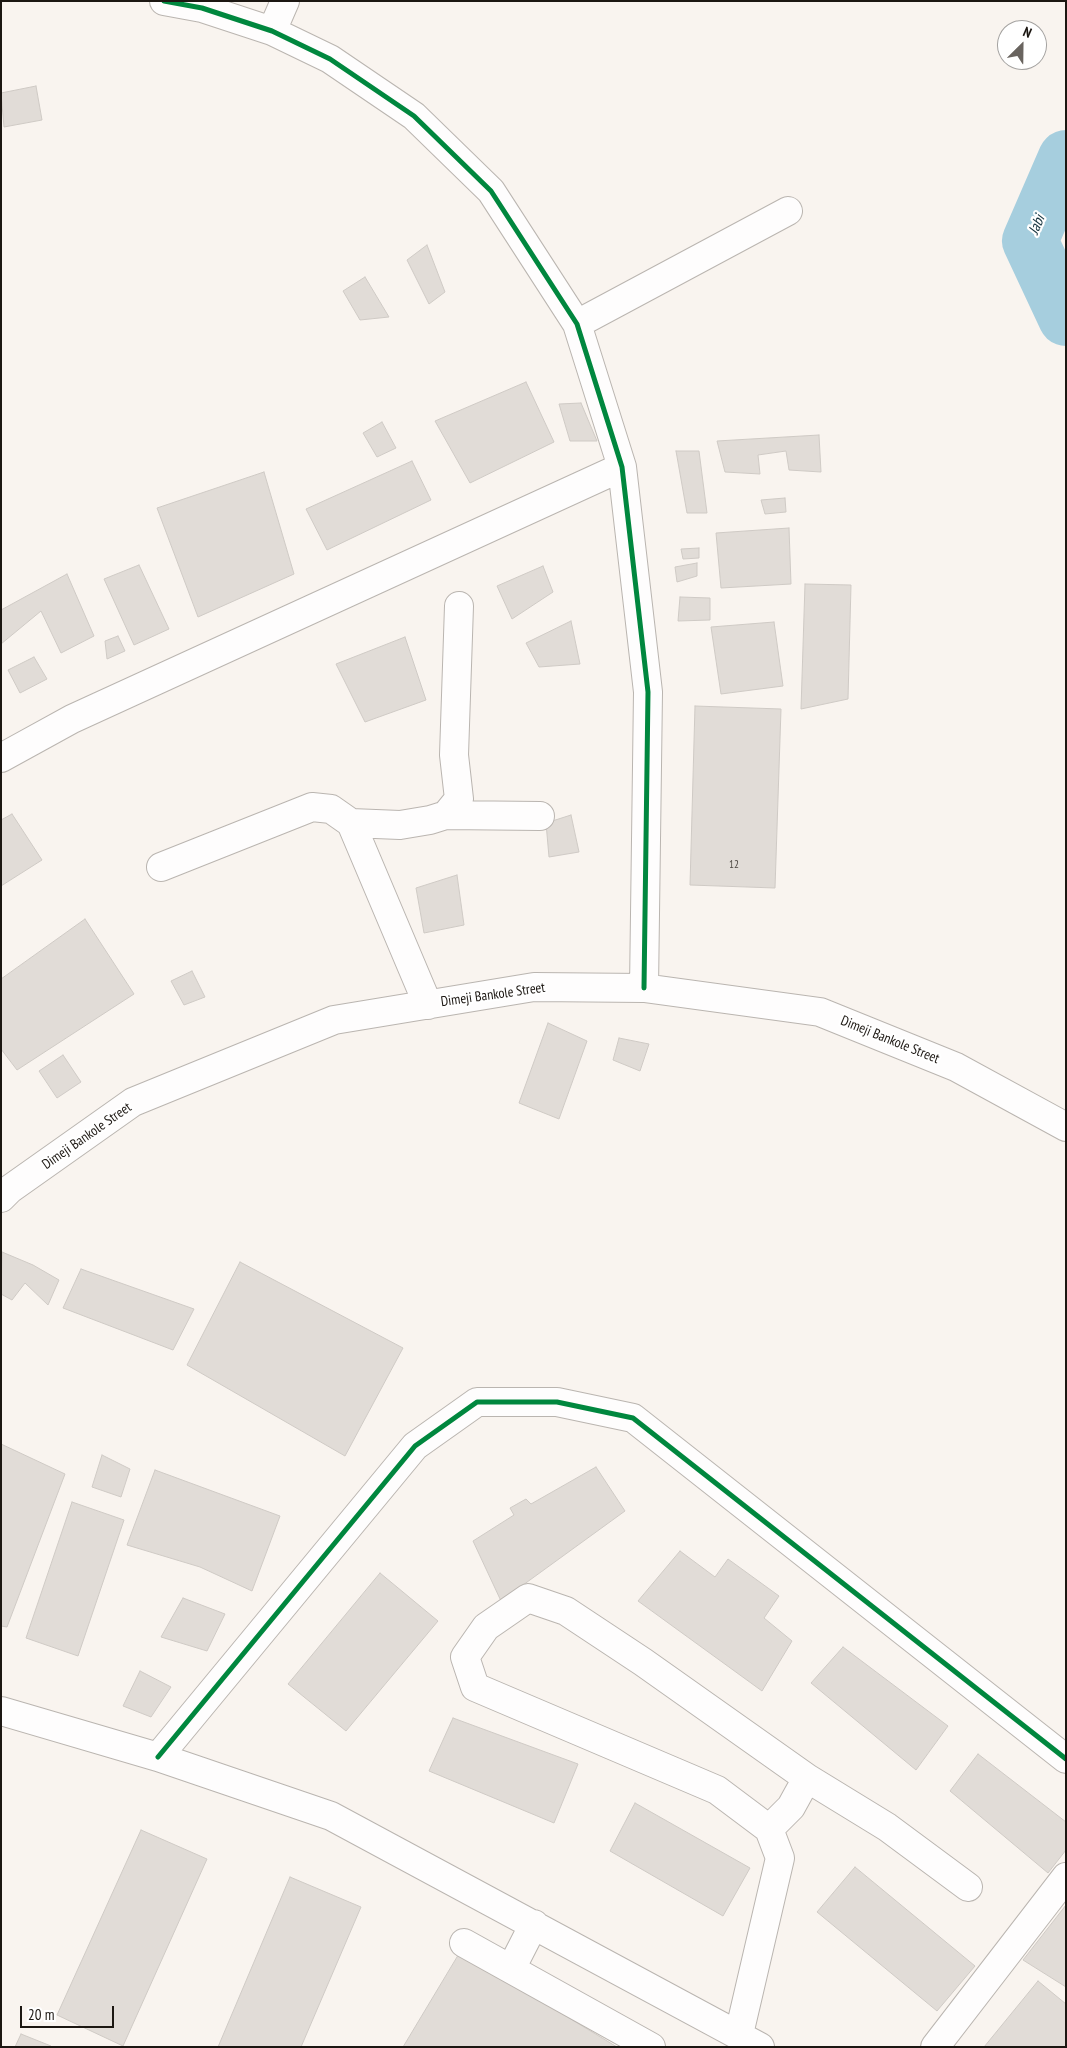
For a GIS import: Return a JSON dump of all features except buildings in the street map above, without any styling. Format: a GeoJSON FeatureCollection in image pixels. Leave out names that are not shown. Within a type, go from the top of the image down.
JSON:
{"type":"FeatureCollection","features":[{"type":"Feature","properties":{"kind":"street"},"geometry":{"type":"LineString","coordinates":[[164,1],[203,5],[272,31],[330,59],[414,116],[491,191],[577,324],[622,467],[648,692],[644,988]]}},
{"type":"Feature","properties":{"kind":"street"},"geometry":{"type":"LineString","coordinates":[[272,31],[285,1]]}},
{"type":"Feature","properties":{"kind":"street"},"geometry":{"type":"LineString","coordinates":[[577,324],[788,210]]}},
{"type":"Feature","properties":{"kind":"street"},"geometry":{"type":"LineString","coordinates":[[1,758],[72,719],[622,467]]}},
{"type":"Feature","properties":{"kind":"street"},"geometry":{"type":"LineString","coordinates":[[446,815],[459,799],[454,755],[459,606]]}},
{"type":"Feature","properties":{"kind":"street"},"geometry":{"type":"LineString","coordinates":[[161,867],[312,807],[331,809],[351,823],[428,1005]]}},
{"type":"Feature","properties":{"kind":"street"},"geometry":{"type":"LineString","coordinates":[[351,823],[400,825],[446,815],[540,816]]}},
{"type":"Feature","properties":{"kind":"street","name":"Dimeji Bankole Street"},"geometry":{"type":"LineString","coordinates":[[4,1189],[133,1102],[334,1020],[534,987],[644,988],[820,1012],[956,1067],[1066,1127]]}},
{"type":"Feature","properties":{"kind":"street"},"geometry":{"type":"LineString","coordinates":[[158,1757],[416,1446],[477,1402],[557,1402],[633,1418],[1066,1759]]}},
{"type":"Feature","properties":{"kind":"street"},"geometry":{"type":"LineString","coordinates":[[1,1711],[158,1757],[331,1816],[750,2040],[780,1858],[769,1829],[717,1790],[475,1687],[465,1657],[486,1627],[528,1598],[566,1611],[643,1662],[808,1778],[887,1827],[968,1887]]}},
{"type":"Feature","properties":{"kind":"street"},"geometry":{"type":"LineString","coordinates":[[769,1829],[791,1807],[808,1778]]}},
{"type":"Feature","properties":{"kind":"street"},"geometry":{"type":"LineString","coordinates":[[934,2047],[1066,1877]]}},
{"type":"Feature","properties":{"kind":"street"},"geometry":{"type":"LineString","coordinates":[[511,1969],[534,1924]]}},
{"type":"Feature","properties":{"kind":"street"},"geometry":{"type":"LineString","coordinates":[[464,1943],[651,2047]]}},
{"type":"Feature","properties":{"kind":"waterway","name":"Jabi"},"geometry":{"type":"LineString","coordinates":[[1066,158],[1030,241],[1066,318]]}},
{"type":"Feature","properties":{"kind":"cycle path"},"geometry":{"type":"LineString","coordinates":[[164,1],[202,8],[272,31],[330,59],[414,116],[491,191],[577,324],[622,467],[648,692],[644,988]]}},
{"type":"Feature","properties":{"kind":"cycle path"},"geometry":{"type":"LineString","coordinates":[[158,1757],[415,1446],[477,1402],[557,1402],[633,1418],[1066,1759]]}}]}
